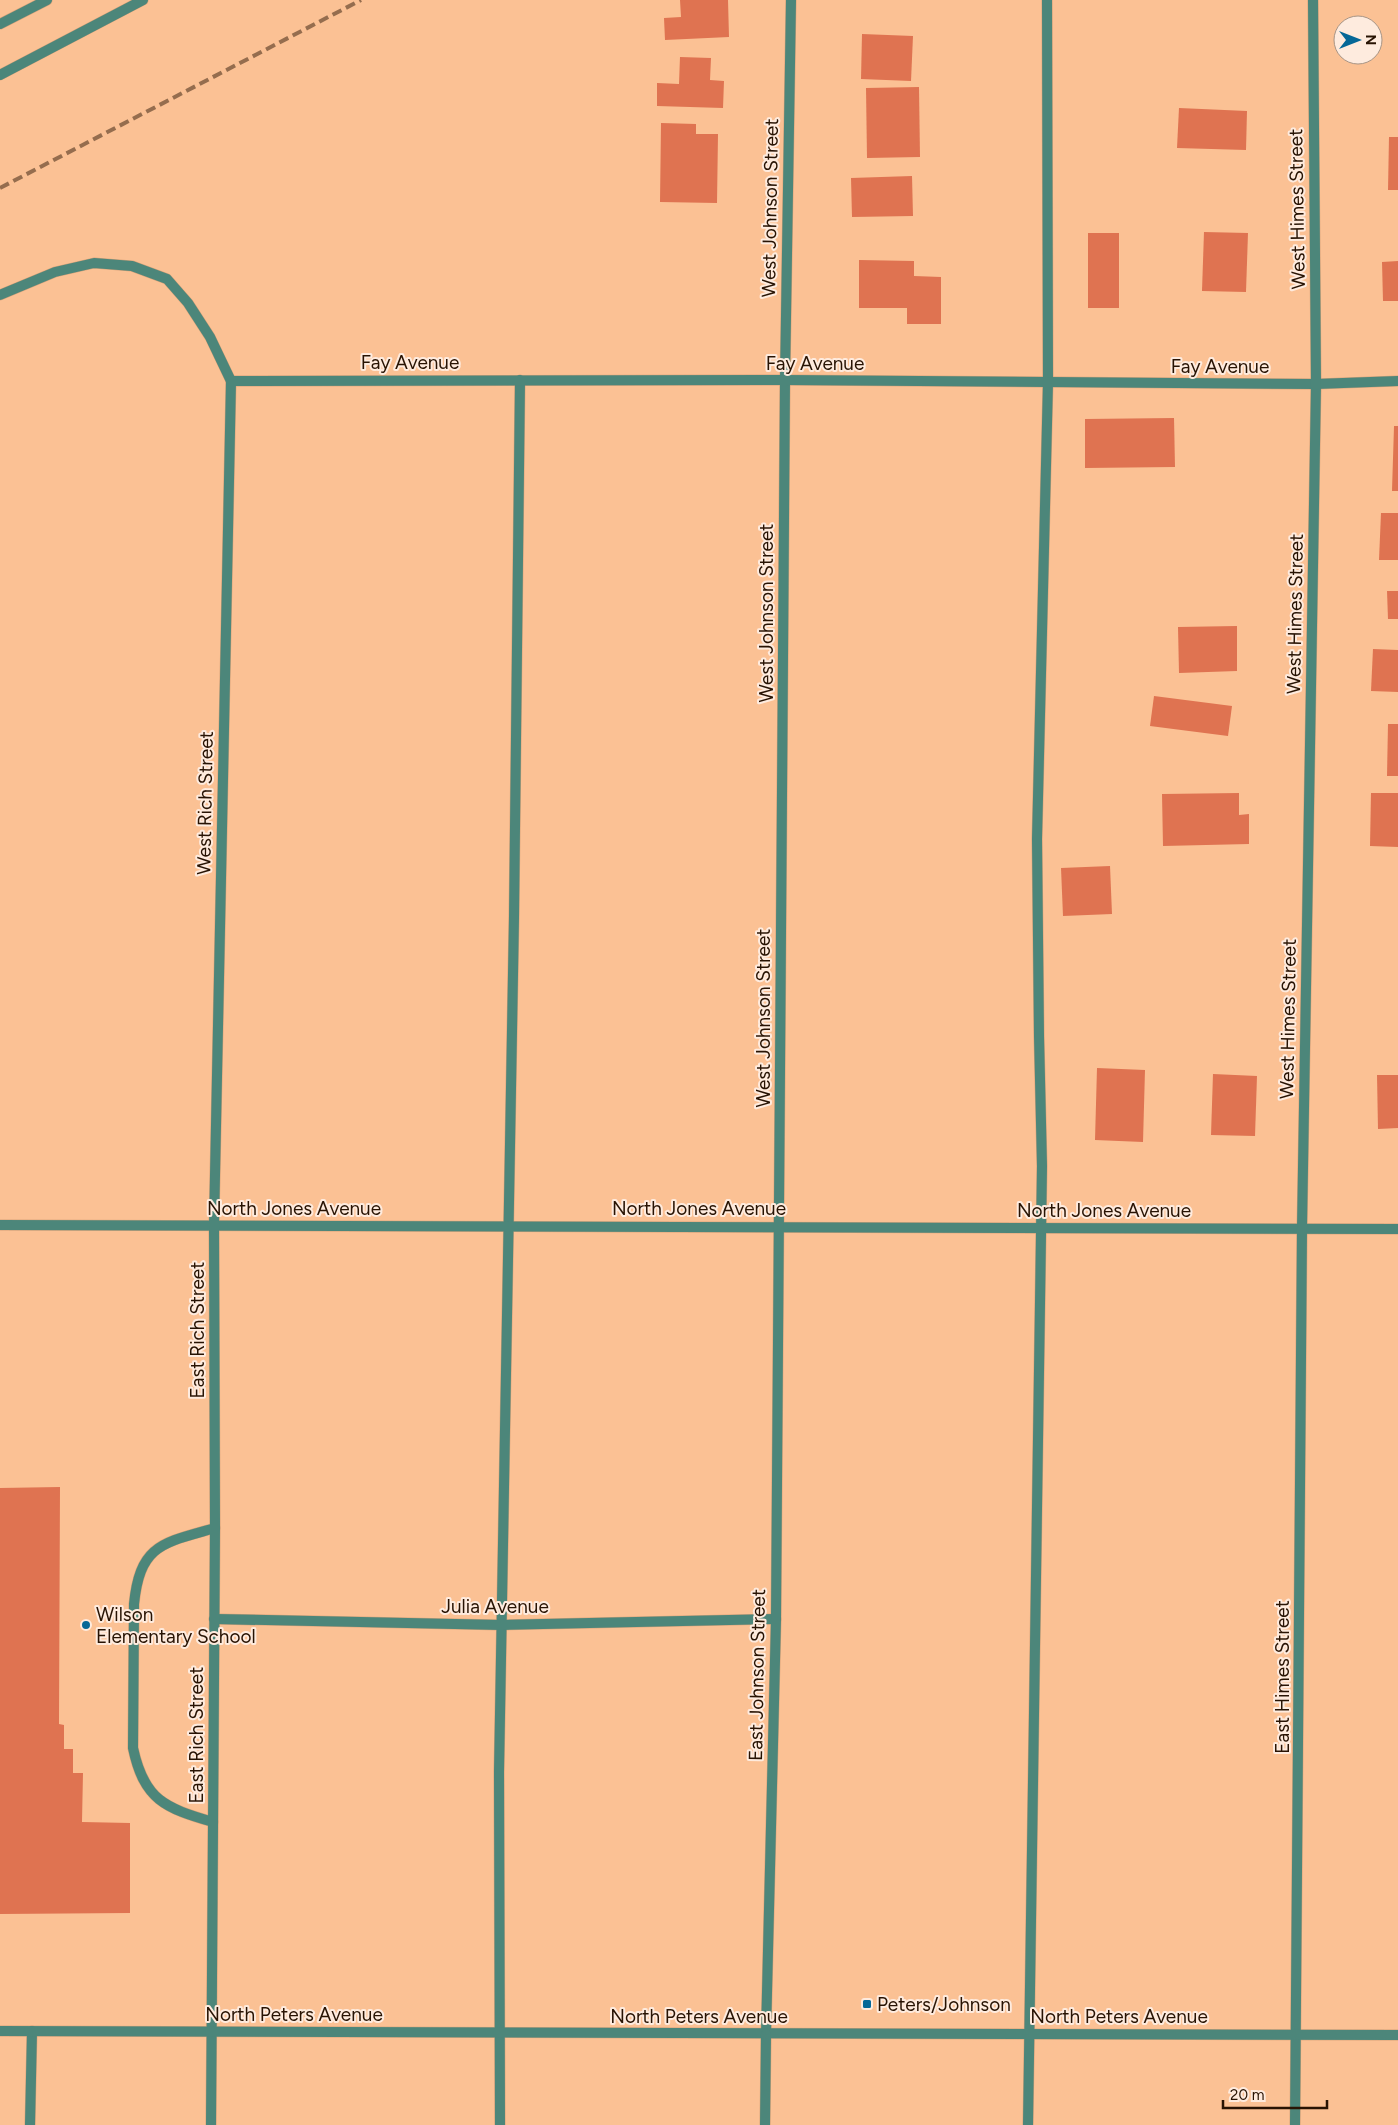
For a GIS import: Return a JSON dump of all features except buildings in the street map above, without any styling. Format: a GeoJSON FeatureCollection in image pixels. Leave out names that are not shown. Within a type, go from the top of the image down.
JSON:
{"type":"FeatureCollection","features":[{"type":"Feature","properties":{"kind":"street"},"geometry":{"type":"LineString","coordinates":[[0,24],[47,0]]}},
{"type":"Feature","properties":{"kind":"street"},"geometry":{"type":"LineString","coordinates":[[0,75],[143,0]]}},
{"type":"Feature","properties":{"kind":"street","name":"West Johnson Street"},"geometry":{"type":"LineString","coordinates":[[779,1226],[785,380],[791,0]]}},
{"type":"Feature","properties":{"kind":"street"},"geometry":{"type":"LineString","coordinates":[[1028,2125],[1042,1166],[1038,1036],[1037,839],[1048,382],[1047,0]]}},
{"type":"Feature","properties":{"kind":"street","name":"West Himes Street"},"geometry":{"type":"LineString","coordinates":[[1302,1228],[1316,384],[1313,0]]}},
{"type":"Feature","properties":{"kind":"street"},"geometry":{"type":"LineString","coordinates":[[0,296],[55,272],[94,263],[132,266],[150,272],[167,279],[188,303],[210,337],[231,381]]}},
{"type":"Feature","properties":{"kind":"street"},"geometry":{"type":"LineString","coordinates":[[500,2125],[500,1772],[514,917],[520,380]]}},
{"type":"Feature","properties":{"kind":"street","name":"Fay Avenue"},"geometry":{"type":"LineString","coordinates":[[231,381],[785,380],[1316,384],[1398,381]]}},
{"type":"Feature","properties":{"kind":"street","name":"West Rich Street"},"geometry":{"type":"LineString","coordinates":[[214,1226],[231,381]]}},
{"type":"Feature","properties":{"kind":"street","name":"North Jones Avenue"},"geometry":{"type":"LineString","coordinates":[[0,1225],[1398,1229]]}},
{"type":"Feature","properties":{"kind":"street","name":"East Rich Street"},"geometry":{"type":"LineString","coordinates":[[211,2125],[215,1528],[214,1226]]}},
{"type":"Feature","properties":{"kind":"street","name":"East Johnson Street"},"geometry":{"type":"LineString","coordinates":[[765,2125],[776,1619],[779,1226]]}},
{"type":"Feature","properties":{"kind":"street","name":"East Himes Street"},"geometry":{"type":"LineString","coordinates":[[1295,2125],[1299,1836],[1302,1228]]}},
{"type":"Feature","properties":{"kind":"street"},"geometry":{"type":"LineString","coordinates":[[213,1822],[187,1814],[162,1803],[152,1794],[137,1766],[133,1748],[134,1604],[136,1582],[143,1563],[168,1542],[215,1528]]}},
{"type":"Feature","properties":{"kind":"street","name":"Julia Avenue"},"geometry":{"type":"LineString","coordinates":[[214,1619],[502,1625],[776,1619]]}},
{"type":"Feature","properties":{"kind":"street","name":"North Peters Avenue"},"geometry":{"type":"LineString","coordinates":[[0,2031],[1398,2035]]}},
{"type":"Feature","properties":{"kind":"street"},"geometry":{"type":"LineString","coordinates":[[30,2125],[32,2031]]}},
{"type":"Feature","properties":{"kind":"railway"},"geometry":{"type":"LineString","coordinates":[[0,188],[361,0]]}},
{"type":"Feature","properties":{"kind":"place","name":"Wilson Elementary School"},"geometry":{"type":"Point","coordinates":[86,1625]}},
{"type":"Feature","properties":{"kind":"place","name":"Peters/Johnson"},"geometry":{"type":"Point","coordinates":[867,2004]}}]}
